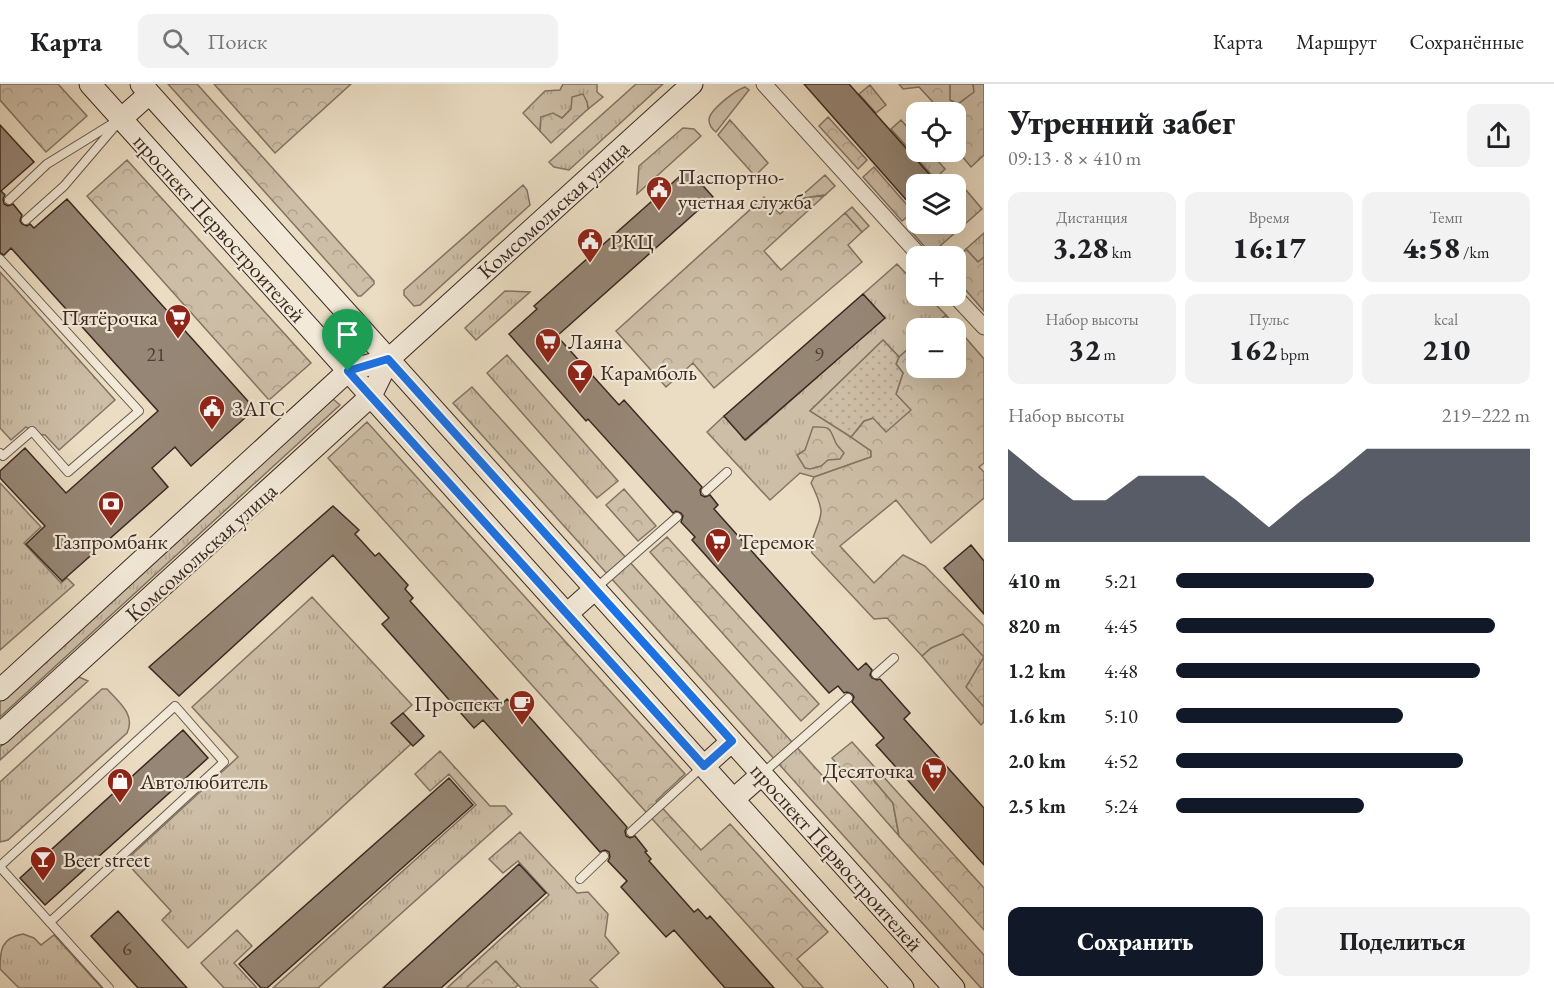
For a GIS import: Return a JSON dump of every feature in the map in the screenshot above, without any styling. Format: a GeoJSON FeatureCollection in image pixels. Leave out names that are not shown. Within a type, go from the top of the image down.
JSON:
{"type":"FeatureCollection","features":[{"type":"Feature","properties":{"kind":"main road","name":"проспект Первостроителей"},"geometry":{"type":"LineString","coordinates":[[90,84],[903,988]]}},
{"type":"Feature","properties":{"kind":"main road","name":"Комсомольская улица"},"geometry":{"type":"LineString","coordinates":[[0,735],[371,396],[388,359],[692,84]]}},
{"type":"Feature","properties":{"kind":"main road","name":"проспект Первостроителей"},"geometry":{"type":"LineString","coordinates":[[145,89],[954,988]]}},
{"type":"Feature","properties":{"kind":"main road"},"geometry":{"type":"LineString","coordinates":[[121,118],[145,89]]}},
{"type":"Feature","properties":{"kind":"main road","name":"Комсомольская улица"},"geometry":{"type":"LineString","coordinates":[[0,690],[348,371],[388,359]]}},
{"type":"Feature","properties":{"kind":"main road"},"geometry":{"type":"LineString","coordinates":[[567,614],[595,589]]}},
{"type":"Feature","properties":{"kind":"main road"},"geometry":{"type":"LineString","coordinates":[[704,766],[732,741]]}},
{"type":"Feature","properties":{"kind":"main road"},"geometry":{"type":"LineString","coordinates":[[734,800],[762,774]]}},
{"type":"Feature","properties":{"kind":"street"},"geometry":{"type":"LineString","coordinates":[[764,84],[911,246]]}},
{"type":"Feature","properties":{"kind":"street"},"geometry":{"type":"LineString","coordinates":[[964,306],[984,327]]}},
{"type":"Feature","properties":{"kind":"lane"},"geometry":{"type":"LineString","coordinates":[[9,200],[47,164],[121,118]]}},
{"type":"Feature","properties":{"kind":"lane"},"geometry":{"type":"LineString","coordinates":[[26,220],[64,186],[121,118]]}},
{"type":"Feature","properties":{"kind":"lane"},"geometry":{"type":"LineString","coordinates":[[0,259],[139,411],[68,472],[32,431],[3,456],[0,453]]}},
{"type":"Feature","properties":{"kind":"lane"},"geometry":{"type":"LineString","coordinates":[[706,491],[727,472]]}},
{"type":"Feature","properties":{"kind":"lane"},"geometry":{"type":"LineString","coordinates":[[595,589],[677,517]]}},
{"type":"Feature","properties":{"kind":"lane"},"geometry":{"type":"LineString","coordinates":[[876,674],[894,658]]}},
{"type":"Feature","properties":{"kind":"lane"},"geometry":{"type":"LineString","coordinates":[[762,774],[848,698]]}},
{"type":"Feature","properties":{"kind":"lane"},"geometry":{"type":"LineString","coordinates":[[50,922],[225,762],[175,706],[0,867],[109,988]]}},
{"type":"Feature","properties":{"kind":"lane"},"geometry":{"type":"LineString","coordinates":[[631,832],[704,766]]}},
{"type":"Feature","properties":{"kind":"lane"},"geometry":{"type":"LineString","coordinates":[[580,879],[604,856]]}},
{"type":"Feature","properties":{"kind":"green space"},"geometry":{"type":"Polygon","coordinates":[[[0,84],[58,84],[87,116],[46,152],[0,100],[0,84]]]}},
{"type":"Feature","properties":{"kind":"green space"},"geometry":{"type":"Polygon","coordinates":[[[168,84],[197,84],[374,281],[374,284],[358,296],[168,84]]]}},
{"type":"Feature","properties":{"kind":"green space"},"geometry":{"type":"Polygon","coordinates":[[[214,84],[351,84],[275,153],[214,84]]]}},
{"type":"Feature","properties":{"kind":"green space"},"geometry":{"type":"Polygon","coordinates":[[[563,84],[597,84],[597,92],[603,97],[588,109],[587,102],[571,109],[562,118],[541,117],[540,131],[523,113],[545,91],[560,90],[563,84]]]}},
{"type":"Feature","properties":{"kind":"green space"},"geometry":{"type":"Polygon","coordinates":[[[636,84],[663,84],[569,170],[554,167],[549,162],[636,84]]]}},
{"type":"Feature","properties":{"kind":"green space"},"geometry":{"type":"Polygon","coordinates":[[[899,84],[950,84],[950,100],[954,102],[933,102],[919,87],[903,89],[899,84]]]}},
{"type":"Feature","properties":{"kind":"green space"},"geometry":{"type":"Polygon","coordinates":[[[950,84],[973,84],[975,92],[961,102],[949,100],[950,84]]]}},
{"type":"Feature","properties":{"kind":"green space"},"geometry":{"type":"Polygon","coordinates":[[[973,84],[984,84],[984,155],[971,167],[966,161],[966,102],[961,102],[974,92],[973,84]]]}},
{"type":"Feature","properties":{"kind":"green space"},"geometry":{"type":"Polygon","coordinates":[[[870,85],[886,105],[876,113],[859,94],[870,85]]]}},
{"type":"Feature","properties":{"kind":"green space"},"geometry":{"type":"Polygon","coordinates":[[[745,87],[749,90],[716,132],[709,120],[713,111],[745,87]]]}},
{"type":"Feature","properties":{"kind":"green space"},"geometry":{"type":"Polygon","coordinates":[[[583,94],[588,109],[551,143],[540,131],[541,117],[553,113],[562,118],[571,109],[572,97],[583,94]]]}},
{"type":"Feature","properties":{"kind":"green space"},"geometry":{"type":"Polygon","coordinates":[[[828,117],[867,160],[858,169],[819,126],[828,117]]]}},
{"type":"Feature","properties":{"kind":"green space"},"geometry":{"type":"Polygon","coordinates":[[[730,120],[768,163],[755,176],[718,135],[730,120]]]}},
{"type":"Feature","properties":{"kind":"green space"},"geometry":{"type":"Polygon","coordinates":[[[901,120],[906,126],[906,146],[891,129],[901,120]]]}},
{"type":"Feature","properties":{"kind":"green space"},"geometry":{"type":"Polygon","coordinates":[[[683,128],[694,129],[701,136],[637,194],[639,166],[683,128]]]}},
{"type":"Feature","properties":{"kind":"green space"},"geometry":{"type":"Polygon","coordinates":[[[127,160],[311,363],[269,400],[87,196],[127,160]]]}},
{"type":"Feature","properties":{"kind":"green space"},"geometry":{"type":"Polygon","coordinates":[[[920,162],[939,162],[945,169],[940,174],[931,174],[920,162]]]}},
{"type":"Feature","properties":{"kind":"green space"},"geometry":{"type":"Polygon","coordinates":[[[874,167],[906,204],[906,218],[902,221],[863,177],[874,167]]]}},
{"type":"Feature","properties":{"kind":"green space"},"geometry":{"type":"Polygon","coordinates":[[[825,175],[835,186],[825,195],[798,199],[825,175]]]}},
{"type":"Feature","properties":{"kind":"green space"},"geometry":{"type":"Polygon","coordinates":[[[523,185],[527,190],[530,205],[420,305],[414,306],[404,295],[404,290],[523,185]]]}},
{"type":"Feature","properties":{"kind":"green space"},"geometry":{"type":"Polygon","coordinates":[[[966,190],[982,209],[966,223],[966,190]]]}},
{"type":"Feature","properties":{"kind":"green space"},"geometry":{"type":"Polygon","coordinates":[[[825,195],[764,251],[781,270],[845,213],[862,232],[848,245],[862,262],[714,388],[693,363],[666,387],[616,331],[764,197],[780,214],[798,199],[825,195]]]}},
{"type":"Feature","properties":{"kind":"green space"},"geometry":{"type":"Polygon","coordinates":[[[852,207],[869,226],[862,232],[845,213],[852,207]]]}},
{"type":"Feature","properties":{"kind":"green space"},"geometry":{"type":"Polygon","coordinates":[[[984,233],[984,257],[978,262],[966,249],[984,233]]]}},
{"type":"Feature","properties":{"kind":"green space"},"geometry":{"type":"Polygon","coordinates":[[[914,234],[954,234],[940,246],[924,246],[914,234]]]}},
{"type":"Feature","properties":{"kind":"green space"},"geometry":{"type":"Polygon","coordinates":[[[966,249],[978,262],[984,257],[984,311],[966,290],[966,249]]]}},
{"type":"Feature","properties":{"kind":"green space"},"geometry":{"type":"Polygon","coordinates":[[[897,264],[906,273],[906,306],[937,306],[946,315],[943,318],[906,318],[906,351],[899,357],[883,340],[810,411],[871,451],[871,457],[814,477],[800,473],[770,500],[707,432],[724,416],[746,440],[884,318],[863,294],[897,264]]]}},
{"type":"Feature","properties":{"kind":"green space"},"geometry":{"type":"Polygon","coordinates":[[[0,272],[115,400],[59,450],[45,435],[36,434],[26,427],[11,440],[0,428],[0,272]]]}},
{"type":"Feature","properties":{"kind":"green space"},"geometry":{"type":"Polygon","coordinates":[[[505,291],[530,292],[476,340],[465,328],[505,291]]]}},
{"type":"Feature","properties":{"kind":"green space"},"geometry":{"type":"Polygon","coordinates":[[[966,338],[984,359],[984,463],[979,467],[984,472],[984,498],[931,543],[896,500],[840,546],[874,583],[903,555],[925,566],[984,626],[984,657],[963,634],[931,648],[922,656],[887,618],[874,619],[812,553],[812,542],[821,511],[811,483],[814,477],[871,457],[871,451],[851,437],[864,421],[873,418],[896,394],[903,373],[896,364],[899,357],[906,351],[906,378],[966,378],[966,338]]]}},
{"type":"Feature","properties":{"kind":"green space"},"geometry":{"type":"Polygon","coordinates":[[[883,340],[899,357],[896,364],[903,373],[896,394],[911,410],[886,432],[873,418],[864,421],[851,437],[810,411],[883,340]]]}},
{"type":"Feature","properties":{"kind":"green space"},"geometry":{"type":"Polygon","coordinates":[[[507,355],[618,481],[597,498],[487,373],[507,355]]]}},
{"type":"Feature","properties":{"kind":"green space"},"geometry":{"type":"Polygon","coordinates":[[[472,387],[984,955],[984,988],[981,988],[453,403],[472,387]]]}},
{"type":"Feature","properties":{"kind":"green space"},"geometry":{"type":"Polygon","coordinates":[[[333,399],[340,405],[0,717],[0,701],[333,399]]]}},
{"type":"Feature","properties":{"kind":"green space"},"geometry":{"type":"Polygon","coordinates":[[[367,422],[685,774],[656,801],[701,850],[730,824],[828,932],[797,959],[823,988],[804,988],[328,458],[367,422]]]}},
{"type":"Feature","properties":{"kind":"green space"},"geometry":{"type":"Polygon","coordinates":[[[813,427],[828,428],[836,444],[844,453],[840,459],[828,460],[821,466],[810,469],[805,468],[797,455],[805,450],[813,427]]]}},
{"type":"Feature","properties":{"kind":"green space"},"geometry":{"type":"Polygon","coordinates":[[[0,483],[41,527],[24,543],[61,583],[67,578],[74,585],[0,650],[0,483]]]}},
{"type":"Feature","properties":{"kind":"green space"},"geometry":{"type":"Polygon","coordinates":[[[624,489],[656,526],[638,541],[606,505],[624,489]]]}},
{"type":"Feature","properties":{"kind":"green space"},"geometry":{"type":"Polygon","coordinates":[[[667,537],[819,704],[801,721],[650,552],[667,537]]]}},
{"type":"Feature","properties":{"kind":"green space"},"geometry":{"type":"Polygon","coordinates":[[[312,597],[412,705],[392,723],[411,744],[188,948],[162,920],[171,911],[125,861],[238,757],[192,707],[312,597]]]}},
{"type":"Feature","properties":{"kind":"green space"},"geometry":{"type":"Polygon","coordinates":[[[963,633],[984,657],[967,687],[984,707],[984,722],[981,725],[922,656],[931,648],[963,633]]]}},
{"type":"Feature","properties":{"kind":"green space"},"geometry":{"type":"Polygon","coordinates":[[[984,657],[984,707],[966,687],[984,657]]]}},
{"type":"Feature","properties":{"kind":"green space"},"geometry":{"type":"Polygon","coordinates":[[[79,677],[88,681],[0,760],[0,747],[79,677]]]}},
{"type":"Feature","properties":{"kind":"green space"},"geometry":{"type":"Polygon","coordinates":[[[102,689],[107,689],[125,709],[129,720],[127,733],[8,840],[0,842],[0,782],[102,689]]]}},
{"type":"Feature","properties":{"kind":"green space"},"geometry":{"type":"Polygon","coordinates":[[[852,742],[984,888],[984,930],[899,836],[893,803],[871,777],[845,774],[832,758],[852,742]]]}},
{"type":"Feature","properties":{"kind":"green space"},"geometry":{"type":"Polygon","coordinates":[[[440,751],[490,806],[505,806],[512,814],[318,988],[273,988],[476,805],[449,774],[430,791],[415,774],[440,751]]]}},
{"type":"Feature","properties":{"kind":"green space"},"geometry":{"type":"Polygon","coordinates":[[[845,774],[871,777],[893,803],[899,836],[845,774]]]}},
{"type":"Feature","properties":{"kind":"green space"},"geometry":{"type":"Polygon","coordinates":[[[520,832],[577,893],[588,892],[608,914],[605,936],[619,953],[590,980],[598,988],[521,988],[496,961],[466,988],[447,988],[549,895],[518,861],[503,873],[489,859],[520,832]]]}},
{"type":"Feature","properties":{"kind":"green space"},"geometry":{"type":"Polygon","coordinates":[[[237,930],[252,946],[234,963],[257,988],[224,988],[201,963],[237,930]]]}},
{"type":"Feature","properties":{"kind":"green space"},"geometry":{"type":"Polygon","coordinates":[[[23,934],[34,938],[41,945],[54,935],[102,988],[19,988],[0,969],[0,956],[3,946],[10,938],[23,934]]]}},
{"type":"Feature","properties":{"kind":"green space"},"geometry":{"type":"Polygon","coordinates":[[[496,961],[518,985],[515,988],[466,988],[496,961]]]}},
{"type":"Feature","properties":{"kind":"building"},"geometry":{"type":"Polygon","coordinates":[[[804,84],[849,84],[906,148],[906,162],[918,162],[929,174],[906,174],[906,200],[804,84]]]}},
{"type":"Feature","properties":{"kind":"building"},"geometry":{"type":"Polygon","coordinates":[[[0,125],[34,162],[1,191],[5,195],[4,204],[8,206],[13,204],[22,215],[20,221],[22,224],[27,226],[30,224],[34,228],[67,199],[255,409],[191,466],[175,447],[152,468],[168,487],[62,581],[26,544],[45,526],[0,478],[0,471],[25,448],[66,493],[158,411],[11,248],[4,255],[0,253],[0,125]]]}},
{"type":"Feature","properties":{"kind":"building"},"geometry":{"type":"Polygon","coordinates":[[[688,169],[713,197],[557,336],[619,405],[624,400],[702,487],[701,495],[705,497],[710,495],[718,505],[714,509],[858,670],[866,663],[872,670],[870,675],[872,678],[880,679],[910,713],[904,719],[984,808],[984,865],[876,745],[884,738],[852,702],[854,697],[852,694],[844,693],[838,686],[829,693],[692,540],[695,537],[681,522],[683,516],[681,513],[676,511],[673,513],[588,419],[586,421],[509,334],[537,309],[534,306],[688,169]]]}},
{"type":"Feature","properties":{"kind":"building"},"geometry":{"type":"Polygon","coordinates":[[[863,294],[885,318],[745,440],[724,416],[863,294]]]}},
{"type":"Feature","properties":{"kind":"building"},"geometry":{"type":"Polygon","coordinates":[[[333,506],[359,530],[355,534],[375,556],[379,553],[408,585],[405,589],[413,598],[410,601],[502,704],[507,699],[515,707],[518,704],[627,827],[626,836],[630,838],[635,836],[647,851],[645,852],[651,859],[649,861],[694,912],[698,909],[707,919],[710,916],[774,988],[725,988],[674,930],[666,937],[621,887],[627,881],[608,861],[609,852],[605,850],[600,852],[483,720],[474,728],[382,624],[389,618],[333,555],[179,696],[149,667],[333,506]]]}},
{"type":"Feature","properties":{"kind":"building"},"geometry":{"type":"Polygon","coordinates":[[[971,545],[984,561],[984,614],[944,568],[971,545]]]}},
{"type":"Feature","properties":{"kind":"building"},"geometry":{"type":"Polygon","coordinates":[[[403,713],[424,736],[413,746],[391,723],[403,713]]]}},
{"type":"Feature","properties":{"kind":"building"},"geometry":{"type":"Polygon","coordinates":[[[183,730],[208,758],[45,905],[20,878],[183,730]]]}},
{"type":"Feature","properties":{"kind":"building"},"geometry":{"type":"Polygon","coordinates":[[[449,778],[473,805],[267,988],[261,988],[239,964],[449,778]]]}},
{"type":"Feature","properties":{"kind":"building"},"geometry":{"type":"Polygon","coordinates":[[[519,864],[546,893],[441,988],[383,988],[519,864]]]}},
{"type":"Feature","properties":{"kind":"building"},"geometry":{"type":"Polygon","coordinates":[[[118,911],[187,988],[138,988],[91,936],[118,911]]]}},
{"type":"Feature","properties":{"kind":"place","name":"Паспортно- учетная служба"},"geometry":{"type":"Point","coordinates":[659,212]}},
{"type":"Feature","properties":{"kind":"place","name":"РКЦ"},"geometry":{"type":"Point","coordinates":[590,264]}},
{"type":"Feature","properties":{"kind":"place","name":"Пятёрочка"},"geometry":{"type":"Point","coordinates":[178,340]}},
{"type":"Feature","properties":{"kind":"place","name":"Лаяна"},"geometry":{"type":"Point","coordinates":[548,364]}},
{"type":"Feature","properties":{"kind":"place","name":"Карамболь"},"geometry":{"type":"Point","coordinates":[580,395]}},
{"type":"Feature","properties":{"kind":"place","name":"ЗАГС"},"geometry":{"type":"Point","coordinates":[212,431]}},
{"type":"Feature","properties":{"kind":"place","name":"Газпромбанк"},"geometry":{"type":"Point","coordinates":[111,527]}},
{"type":"Feature","properties":{"kind":"place","name":"Теремок"},"geometry":{"type":"Point","coordinates":[718,564]}},
{"type":"Feature","properties":{"kind":"place","name":"Проспект"},"geometry":{"type":"Point","coordinates":[522,726]}},
{"type":"Feature","properties":{"kind":"place","name":"Десяточка"},"geometry":{"type":"Point","coordinates":[934,793]}},
{"type":"Feature","properties":{"kind":"place","name":"Автолюбитель"},"geometry":{"type":"Point","coordinates":[120,804]}},
{"type":"Feature","properties":{"kind":"place","name":"Beer street"},"geometry":{"type":"Point","coordinates":[43,882]}},
{"type":"Feature","properties":{"kind":"route"},"geometry":{"type":"LineString","coordinates":[[388,359],[732,741],[704,766],[348,371],[388,359]]}}]}
